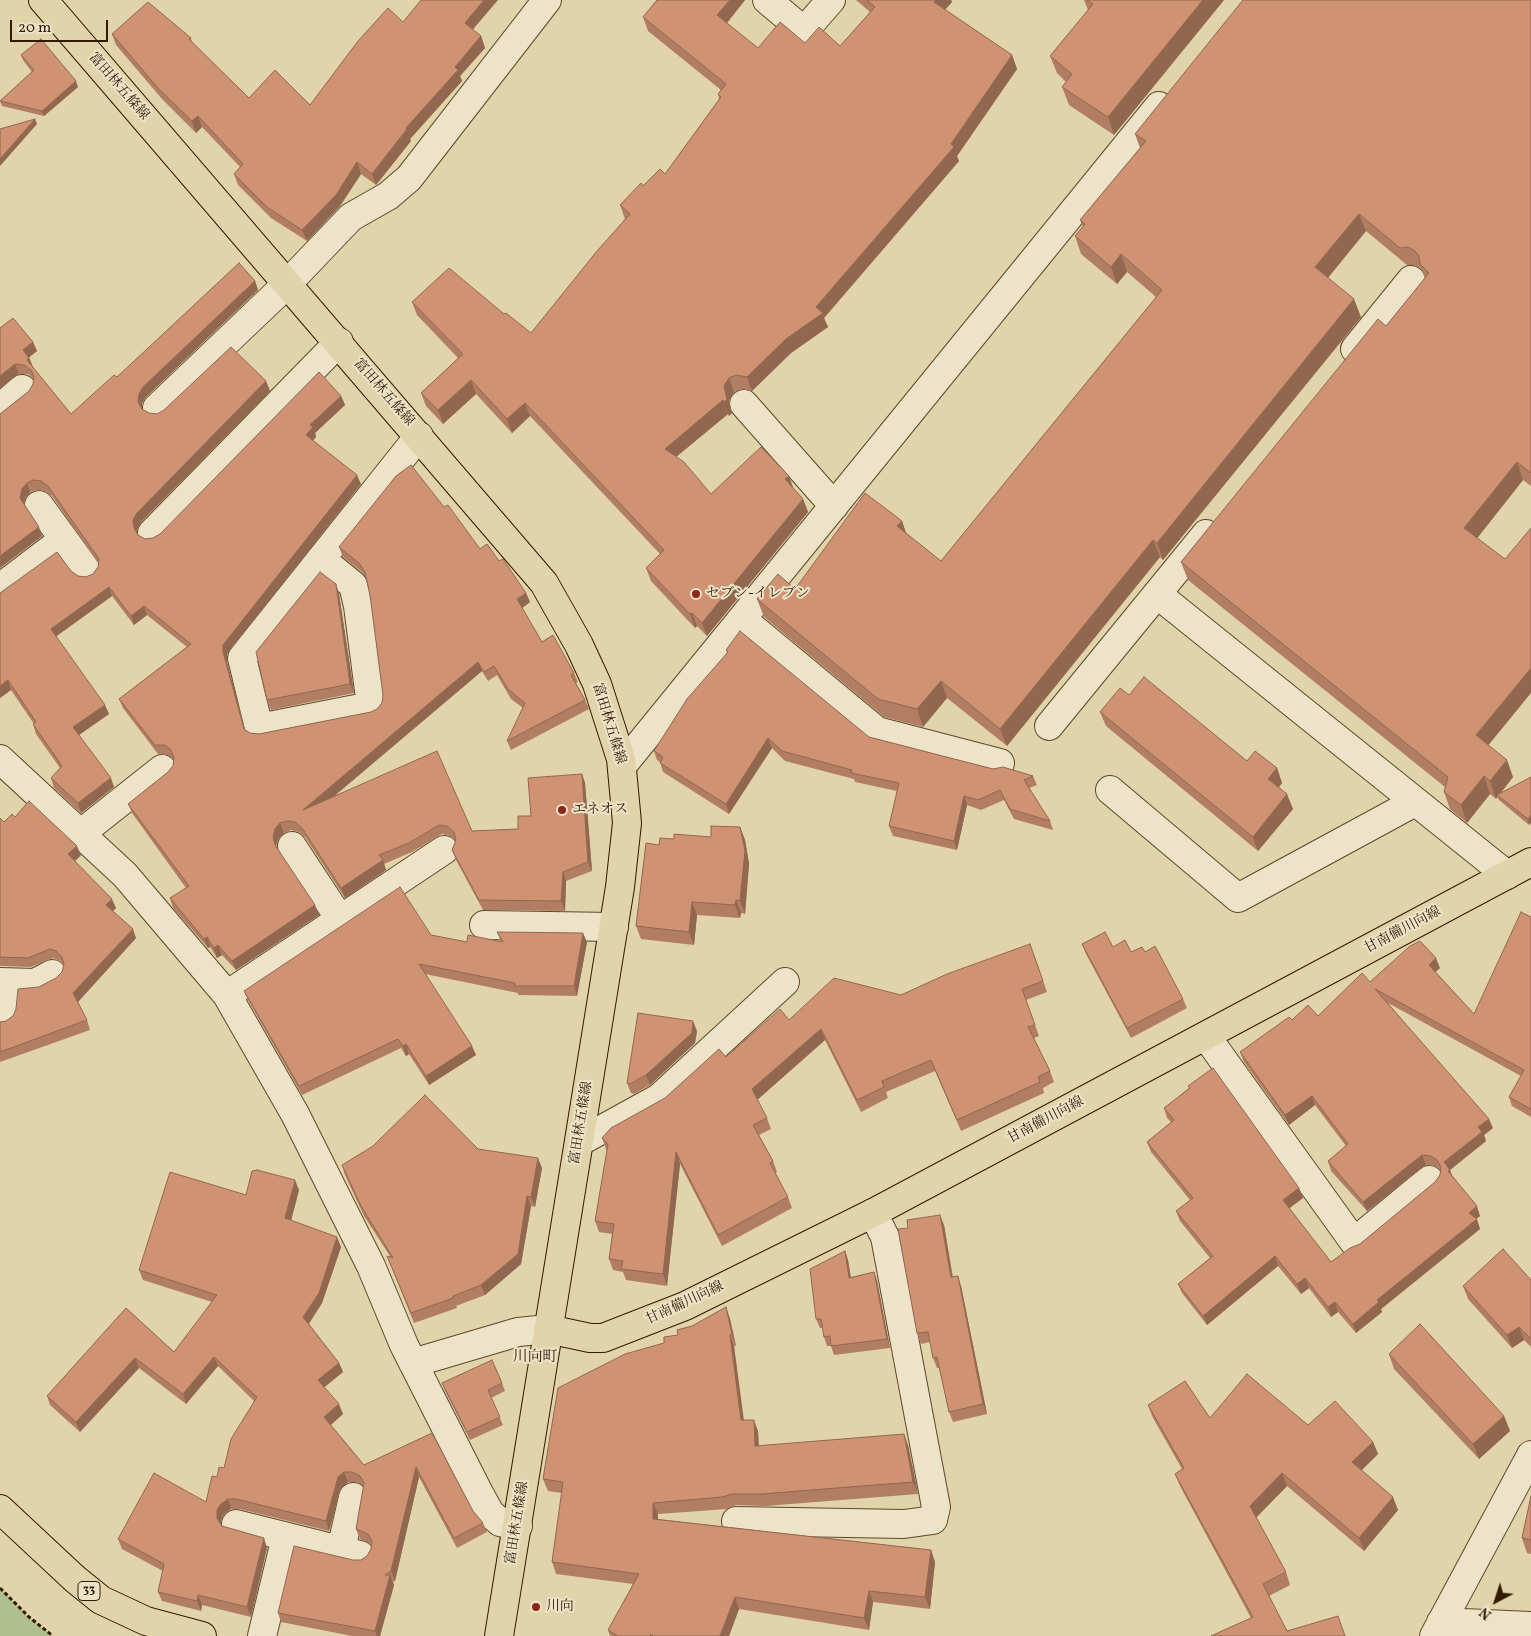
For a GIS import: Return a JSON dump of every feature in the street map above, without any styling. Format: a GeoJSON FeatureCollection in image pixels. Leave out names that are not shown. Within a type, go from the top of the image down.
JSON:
{"type":"FeatureCollection","features":[{"type":"Feature","properties":{"kind":"main road","name":"富田林五條線"},"geometry":{"type":"LineString","coordinates":[[43,0],[515,547],[557,604],[597,684],[613,731],[622,766],[626,823],[614,927],[499,1636]]}},
{"type":"Feature","properties":{"kind":"main road","name":"甘南備川向線"},"geometry":{"type":"LineString","coordinates":[[548,1328],[590,1338],[603,1338],[685,1306],[874,1213],[1531,862]]}},
{"type":"Feature","properties":{"kind":"main road","name":"33"},"geometry":{"type":"LineString","coordinates":[[0,1508],[75,1579],[101,1600],[123,1612],[146,1621],[202,1636]]}},
{"type":"Feature","properties":{"kind":"street"},"geometry":{"type":"LineString","coordinates":[[157,408],[288,284],[351,217],[388,196],[408,178],[547,0]]}},
{"type":"Feature","properties":{"kind":"street"},"geometry":{"type":"LineString","coordinates":[[767,0],[804,30],[830,0]]}},
{"type":"Feature","properties":{"kind":"street"},"geometry":{"type":"LineString","coordinates":[[622,766],[1176,84]]}},
{"type":"Feature","properties":{"kind":"street"},"geometry":{"type":"LineString","coordinates":[[1337,372],[1411,280]]}},
{"type":"Feature","properties":{"kind":"street"},"geometry":{"type":"LineString","coordinates":[[152,533],[339,342]]}},
{"type":"Feature","properties":{"kind":"street"},"geometry":{"type":"LineString","coordinates":[[0,408],[22,389]]}},
{"type":"Feature","properties":{"kind":"street"},"geometry":{"type":"LineString","coordinates":[[744,404],[834,506]]}},
{"type":"Feature","properties":{"kind":"street"},"geometry":{"type":"LineString","coordinates":[[321,559],[353,585],[358,606],[370,706],[258,728],[242,658],[419,436]]}},
{"type":"Feature","properties":{"kind":"street"},"geometry":{"type":"LineString","coordinates":[[40,505],[87,571]]}},
{"type":"Feature","properties":{"kind":"street"},"geometry":{"type":"LineString","coordinates":[[1049,726],[1219,517]]}},
{"type":"Feature","properties":{"kind":"street"},"geometry":{"type":"LineString","coordinates":[[0,588],[64,539]]}},
{"type":"Feature","properties":{"kind":"street"},"geometry":{"type":"LineString","coordinates":[[1157,594],[1507,876]]}},
{"type":"Feature","properties":{"kind":"street"},"geometry":{"type":"LineString","coordinates":[[742,619],[877,731],[1000,763]]}},
{"type":"Feature","properties":{"kind":"street"},"geometry":{"type":"LineString","coordinates":[[0,759],[125,875],[227,996],[295,1114],[371,1266],[414,1363],[490,1513],[500,1522],[518,1526]]}},
{"type":"Feature","properties":{"kind":"street"},"geometry":{"type":"LineString","coordinates":[[80,834],[162,769]]}},
{"type":"Feature","properties":{"kind":"street"},"geometry":{"type":"LineString","coordinates":[[1110,790],[1238,898],[1415,802]]}},
{"type":"Feature","properties":{"kind":"street"},"geometry":{"type":"LineString","coordinates":[[292,846],[340,919]]}},
{"type":"Feature","properties":{"kind":"street"},"geometry":{"type":"LineString","coordinates":[[227,996],[444,850]]}},
{"type":"Feature","properties":{"kind":"street"},"geometry":{"type":"LineString","coordinates":[[484,926],[614,927]]}},
{"type":"Feature","properties":{"kind":"street"},"geometry":{"type":"LineString","coordinates":[[4,1016],[4,982],[35,983],[52,974]]}},
{"type":"Feature","properties":{"kind":"street"},"geometry":{"type":"LineString","coordinates":[[579,1142],[658,1098],[785,982]]}},
{"type":"Feature","properties":{"kind":"street"},"geometry":{"type":"LineString","coordinates":[[1206,1036],[1354,1242],[1429,1180]]}},
{"type":"Feature","properties":{"kind":"street"},"geometry":{"type":"LineString","coordinates":[[736,1522],[904,1524],[933,1520],[936,1507],[885,1237],[874,1213]]}},
{"type":"Feature","properties":{"kind":"street"},"geometry":{"type":"LineString","coordinates":[[414,1363],[518,1332],[548,1328]]}},
{"type":"Feature","properties":{"kind":"street"},"geometry":{"type":"LineString","coordinates":[[1437,1629],[1531,1455]]}},
{"type":"Feature","properties":{"kind":"street"},"geometry":{"type":"LineString","coordinates":[[236,1524],[351,1553],[352,1497]]}},
{"type":"Feature","properties":{"kind":"street"},"geometry":{"type":"LineString","coordinates":[[262,1636],[286,1537]]}},
{"type":"Feature","properties":{"kind":"street"},"geometry":{"type":"LineString","coordinates":[[1437,1629],[1531,1626]]}},
{"type":"Feature","properties":{"kind":"path"},"geometry":{"type":"LineString","coordinates":[[0,1588],[29,1617],[53,1636]]}},
{"type":"Feature","properties":{"kind":"green space"},"geometry":{"type":"Polygon","coordinates":[[[0,1588],[29,1617],[53,1636],[0,1636],[0,1588]]]}},
{"type":"Feature","properties":{"kind":"building"},"geometry":{"type":"Polygon","coordinates":[[[421,0],[484,0],[465,23],[481,36],[455,67],[458,70],[406,128],[372,174],[357,162],[336,195],[302,230],[267,207],[234,174],[243,164],[198,116],[192,121],[158,88],[112,34],[148,2],[191,38],[189,39],[249,98],[275,70],[310,105],[358,41],[388,8],[403,22],[421,0]]]}},
{"type":"Feature","properties":{"kind":"building"},"geometry":{"type":"Polygon","coordinates":[[[657,0],[730,0],[717,15],[758,48],[780,22],[805,43],[819,27],[840,46],[875,7],[867,0],[936,0],[934,2],[1012,55],[951,144],[954,147],[816,307],[823,313],[786,339],[747,377],[736,375],[729,378],[724,386],[727,399],[724,402],[723,400],[665,449],[684,462],[711,494],[761,447],[789,476],[785,479],[803,499],[702,623],[692,613],[690,614],[646,568],[664,550],[525,403],[507,419],[471,380],[438,410],[421,393],[463,354],[412,302],[449,268],[504,314],[506,313],[531,333],[597,251],[630,214],[620,205],[641,183],[643,186],[660,169],[665,174],[721,97],[718,94],[726,84],[643,17],[657,0]]]}},
{"type":"Feature","properties":{"kind":"building"},"geometry":{"type":"Polygon","coordinates":[[[1087,0],[1203,0],[1108,117],[1062,87],[1072,74],[1050,56],[1093,4],[1087,0]]]}},
{"type":"Feature","properties":{"kind":"building"},"geometry":{"type":"Polygon","coordinates":[[[1243,0],[1531,0],[1531,473],[1517,462],[1464,528],[1505,559],[1531,528],[1531,668],[1476,735],[1507,760],[1490,781],[1484,776],[1461,805],[1444,792],[1448,777],[1181,562],[1378,319],[1386,326],[1429,273],[1420,264],[1419,256],[1415,251],[1408,247],[1400,248],[1359,214],[1315,267],[1354,299],[1157,543],[1153,540],[1000,729],[941,681],[917,709],[878,699],[757,599],[778,574],[795,589],[865,493],[902,521],[897,526],[941,561],[1162,290],[1121,254],[1111,267],[1075,236],[1085,224],[1080,220],[1146,141],[1135,134],[1243,0]]]}},
{"type":"Feature","properties":{"kind":"building"},"geometry":{"type":"Polygon","coordinates":[[[41,39],[76,81],[42,111],[0,101],[34,70],[21,55],[41,39]]]}},
{"type":"Feature","properties":{"kind":"building"},"geometry":{"type":"Polygon","coordinates":[[[35,119],[0,159],[0,129],[35,119]]]}},
{"type":"Feature","properties":{"kind":"building"},"geometry":{"type":"Polygon","coordinates":[[[239,263],[255,281],[143,387],[139,394],[138,402],[142,409],[149,413],[157,414],[164,410],[231,347],[266,381],[137,513],[133,520],[134,528],[138,535],[145,539],[153,538],[160,534],[319,372],[341,396],[310,425],[313,427],[306,435],[357,475],[223,645],[223,652],[244,729],[250,733],[259,734],[371,712],[382,703],[383,695],[370,595],[365,572],[359,563],[339,547],[396,476],[411,465],[444,507],[448,505],[480,549],[487,544],[499,561],[503,559],[526,593],[517,599],[542,642],[553,635],[574,673],[571,675],[585,700],[507,741],[525,703],[508,689],[494,666],[484,672],[478,662],[303,810],[437,751],[472,831],[518,829],[518,816],[531,816],[528,778],[582,774],[588,862],[563,872],[561,901],[479,900],[452,850],[456,840],[454,832],[447,826],[439,825],[409,843],[379,855],[383,860],[341,888],[302,828],[295,822],[287,821],[280,823],[275,829],[273,837],[275,845],[315,905],[232,961],[218,945],[214,948],[207,937],[204,939],[170,898],[189,886],[128,804],[168,772],[173,766],[174,758],[171,750],[165,745],[155,745],[119,699],[191,644],[144,606],[131,616],[109,587],[51,629],[105,705],[73,727],[111,778],[78,803],[51,778],[62,766],[33,724],[36,722],[8,680],[0,686],[0,593],[57,552],[71,571],[78,576],[86,577],[93,574],[98,567],[99,559],[48,486],[41,481],[33,480],[22,489],[20,498],[39,527],[0,556],[0,414],[29,391],[33,384],[34,376],[31,370],[24,365],[15,364],[0,376],[0,328],[13,318],[33,342],[23,350],[29,358],[27,360],[71,414],[114,375],[117,377],[239,263]]]}},
{"type":"Feature","properties":{"kind":"building"},"geometry":{"type":"Polygon","coordinates":[[[320,572],[336,584],[350,684],[267,700],[256,652],[320,572]]]}},
{"type":"Feature","properties":{"kind":"building"},"geometry":{"type":"Polygon","coordinates":[[[740,631],[869,737],[993,769],[1003,767],[1033,776],[1024,780],[1050,821],[1010,809],[1000,790],[978,800],[964,796],[954,841],[889,826],[899,783],[851,773],[852,770],[782,751],[768,738],[726,804],[660,763],[663,757],[654,751],[687,699],[728,652],[726,650],[740,631]]]}},
{"type":"Feature","properties":{"kind":"building"},"geometry":{"type":"Polygon","coordinates":[[[1144,677],[1247,761],[1255,751],[1277,768],[1268,779],[1287,794],[1253,837],[1100,712],[1120,688],[1129,695],[1144,677]]]}},
{"type":"Feature","properties":{"kind":"building"},"geometry":{"type":"Polygon","coordinates":[[[1531,777],[1531,815],[1528,819],[1497,795],[1531,777]]]}},
{"type":"Feature","properties":{"kind":"building"},"geometry":{"type":"Polygon","coordinates":[[[29,801],[77,846],[68,854],[112,899],[106,905],[133,929],[73,993],[87,1020],[0,1052],[0,1022],[6,1021],[13,1016],[16,1009],[18,989],[39,987],[56,978],[62,972],[64,964],[62,957],[56,951],[50,949],[28,958],[0,957],[0,818],[4,822],[12,814],[15,817],[29,801]]]}},
{"type":"Feature","properties":{"kind":"building"},"geometry":{"type":"Polygon","coordinates":[[[711,826],[740,827],[745,851],[740,901],[736,900],[735,905],[692,902],[689,932],[636,926],[646,843],[659,845],[660,838],[674,839],[674,834],[711,837],[711,826]]]}},
{"type":"Feature","properties":{"kind":"building"},"geometry":{"type":"Polygon","coordinates":[[[400,887],[431,935],[467,942],[468,935],[503,942],[497,932],[583,933],[574,986],[515,986],[515,983],[419,964],[472,1046],[426,1076],[406,1044],[403,1046],[398,1039],[299,1086],[244,991],[400,887]]]}},
{"type":"Feature","properties":{"kind":"building"},"geometry":{"type":"Polygon","coordinates":[[[1521,912],[1531,917],[1531,1109],[1509,1097],[1524,1070],[1375,989],[1489,1119],[1478,1127],[1482,1132],[1444,1162],[1450,1170],[1448,1171],[1477,1206],[1469,1213],[1477,1219],[1377,1300],[1379,1302],[1353,1324],[1335,1302],[1328,1307],[1305,1278],[1297,1284],[1275,1256],[1203,1316],[1178,1284],[1213,1256],[1176,1211],[1193,1198],[1147,1142],[1174,1120],[1164,1108],[1190,1088],[1188,1086],[1213,1068],[1299,1188],[1283,1200],[1331,1262],[1350,1248],[1360,1244],[1435,1182],[1440,1175],[1441,1167],[1437,1160],[1431,1156],[1422,1155],[1363,1202],[1328,1161],[1348,1144],[1312,1096],[1285,1115],[1240,1052],[1289,1017],[1292,1020],[1308,1005],[1318,1016],[1362,973],[1370,982],[1410,946],[1420,941],[1436,958],[1429,965],[1474,1014],[1521,912]]]}},
{"type":"Feature","properties":{"kind":"building"},"geometry":{"type":"Polygon","coordinates":[[[1105,932],[1113,947],[1125,940],[1131,952],[1142,947],[1145,952],[1155,946],[1183,999],[1127,1028],[1082,944],[1105,932]]]}},
{"type":"Feature","properties":{"kind":"building"},"geometry":{"type":"Polygon","coordinates":[[[1030,944],[1043,981],[1022,989],[1035,1025],[1028,1027],[1050,1071],[1038,1077],[1040,1082],[957,1120],[931,1060],[882,1081],[884,1087],[857,1100],[821,1029],[752,1089],[767,1118],[753,1125],[773,1161],[770,1163],[788,1197],[718,1235],[676,1152],[663,1274],[621,1269],[623,1261],[609,1259],[614,1224],[595,1221],[608,1144],[602,1138],[611,1128],[665,1098],[719,1049],[726,1057],[780,1009],[789,1020],[834,978],[901,995],[947,974],[1030,944]]]}},
{"type":"Feature","properties":{"kind":"building"},"geometry":{"type":"Polygon","coordinates":[[[638,1013],[693,1021],[692,1033],[646,1075],[630,1084],[627,1083],[638,1013]]]}},
{"type":"Feature","properties":{"kind":"building"},"geometry":{"type":"Polygon","coordinates":[[[425,1095],[478,1149],[538,1158],[531,1197],[527,1196],[518,1254],[481,1285],[453,1296],[453,1298],[411,1313],[387,1256],[393,1258],[361,1206],[342,1165],[373,1146],[425,1095]]]}},
{"type":"Feature","properties":{"kind":"building"},"geometry":{"type":"Polygon","coordinates":[[[257,1170],[295,1180],[285,1218],[337,1237],[319,1293],[303,1317],[339,1363],[318,1380],[339,1404],[324,1417],[364,1465],[432,1433],[473,1511],[483,1523],[454,1538],[416,1467],[391,1571],[385,1575],[390,1575],[375,1631],[278,1613],[294,1546],[353,1560],[361,1560],[367,1556],[371,1549],[372,1541],[368,1534],[356,1529],[364,1483],[360,1476],[352,1472],[344,1472],[338,1477],[326,1521],[236,1499],[228,1499],[221,1504],[217,1510],[217,1518],[222,1526],[264,1538],[247,1607],[198,1595],[197,1601],[158,1592],[164,1564],[118,1539],[154,1473],[206,1502],[212,1476],[217,1477],[219,1467],[224,1468],[231,1439],[257,1397],[214,1357],[183,1394],[135,1358],[76,1422],[47,1396],[126,1308],[174,1352],[217,1295],[139,1270],[170,1172],[246,1195],[252,1171],[257,1170]]]}},
{"type":"Feature","properties":{"kind":"building"},"geometry":{"type":"Polygon","coordinates":[[[940,1215],[951,1277],[958,1276],[983,1404],[949,1412],[937,1357],[933,1358],[928,1332],[917,1333],[898,1229],[908,1228],[907,1220],[940,1215]]]}},
{"type":"Feature","properties":{"kind":"building"},"geometry":{"type":"Polygon","coordinates":[[[1503,1249],[1531,1280],[1531,1339],[1519,1327],[1507,1335],[1463,1286],[1503,1249]]]}},
{"type":"Feature","properties":{"kind":"building"},"geometry":{"type":"Polygon","coordinates":[[[845,1251],[849,1278],[874,1272],[887,1339],[831,1346],[830,1336],[824,1337],[821,1319],[816,1319],[810,1269],[845,1251]]]}},
{"type":"Feature","properties":{"kind":"building"},"geometry":{"type":"Polygon","coordinates":[[[726,1307],[732,1334],[730,1335],[741,1420],[754,1420],[755,1446],[904,1434],[913,1482],[761,1494],[732,1494],[722,1497],[653,1503],[653,1519],[931,1550],[925,1597],[869,1591],[864,1618],[735,1597],[720,1636],[653,1636],[651,1634],[650,1636],[618,1636],[608,1630],[639,1574],[552,1562],[563,1482],[543,1479],[558,1388],[625,1354],[664,1343],[664,1337],[678,1335],[677,1330],[692,1326],[726,1307]]]}},
{"type":"Feature","properties":{"kind":"building"},"geometry":{"type":"Polygon","coordinates":[[[1420,1324],[1504,1416],[1473,1444],[1389,1354],[1420,1324]]]}},
{"type":"Feature","properties":{"kind":"building"},"geometry":{"type":"Polygon","coordinates":[[[492,1360],[502,1383],[488,1390],[500,1417],[467,1432],[442,1383],[492,1360]]]}},
{"type":"Feature","properties":{"kind":"building"},"geometry":{"type":"Polygon","coordinates":[[[1247,1374],[1308,1425],[1335,1401],[1373,1442],[1352,1462],[1393,1497],[1359,1538],[1282,1473],[1250,1506],[1286,1572],[1263,1584],[1287,1631],[1338,1616],[1345,1636],[1211,1636],[1253,1617],[1175,1474],[1184,1468],[1148,1405],[1185,1381],[1210,1418],[1247,1374]]]}},
{"type":"Feature","properties":{"kind":"building"},"geometry":{"type":"Polygon","coordinates":[[[1531,1496],[1531,1540],[1522,1538],[1531,1496]]]}},
{"type":"Feature","properties":{"kind":"place","name":"セブン-イレブン"},"geometry":{"type":"Point","coordinates":[696,594]}},
{"type":"Feature","properties":{"kind":"place","name":"エネオス"},"geometry":{"type":"Point","coordinates":[562,810]}},
{"type":"Feature","properties":{"kind":"place","name":"川向"},"geometry":{"type":"Point","coordinates":[536,1607]}},
{"type":"Feature","properties":{"kind":"district","name":"川向町"},"geometry":{"type":"Point","coordinates":[535,1358]}}]}
